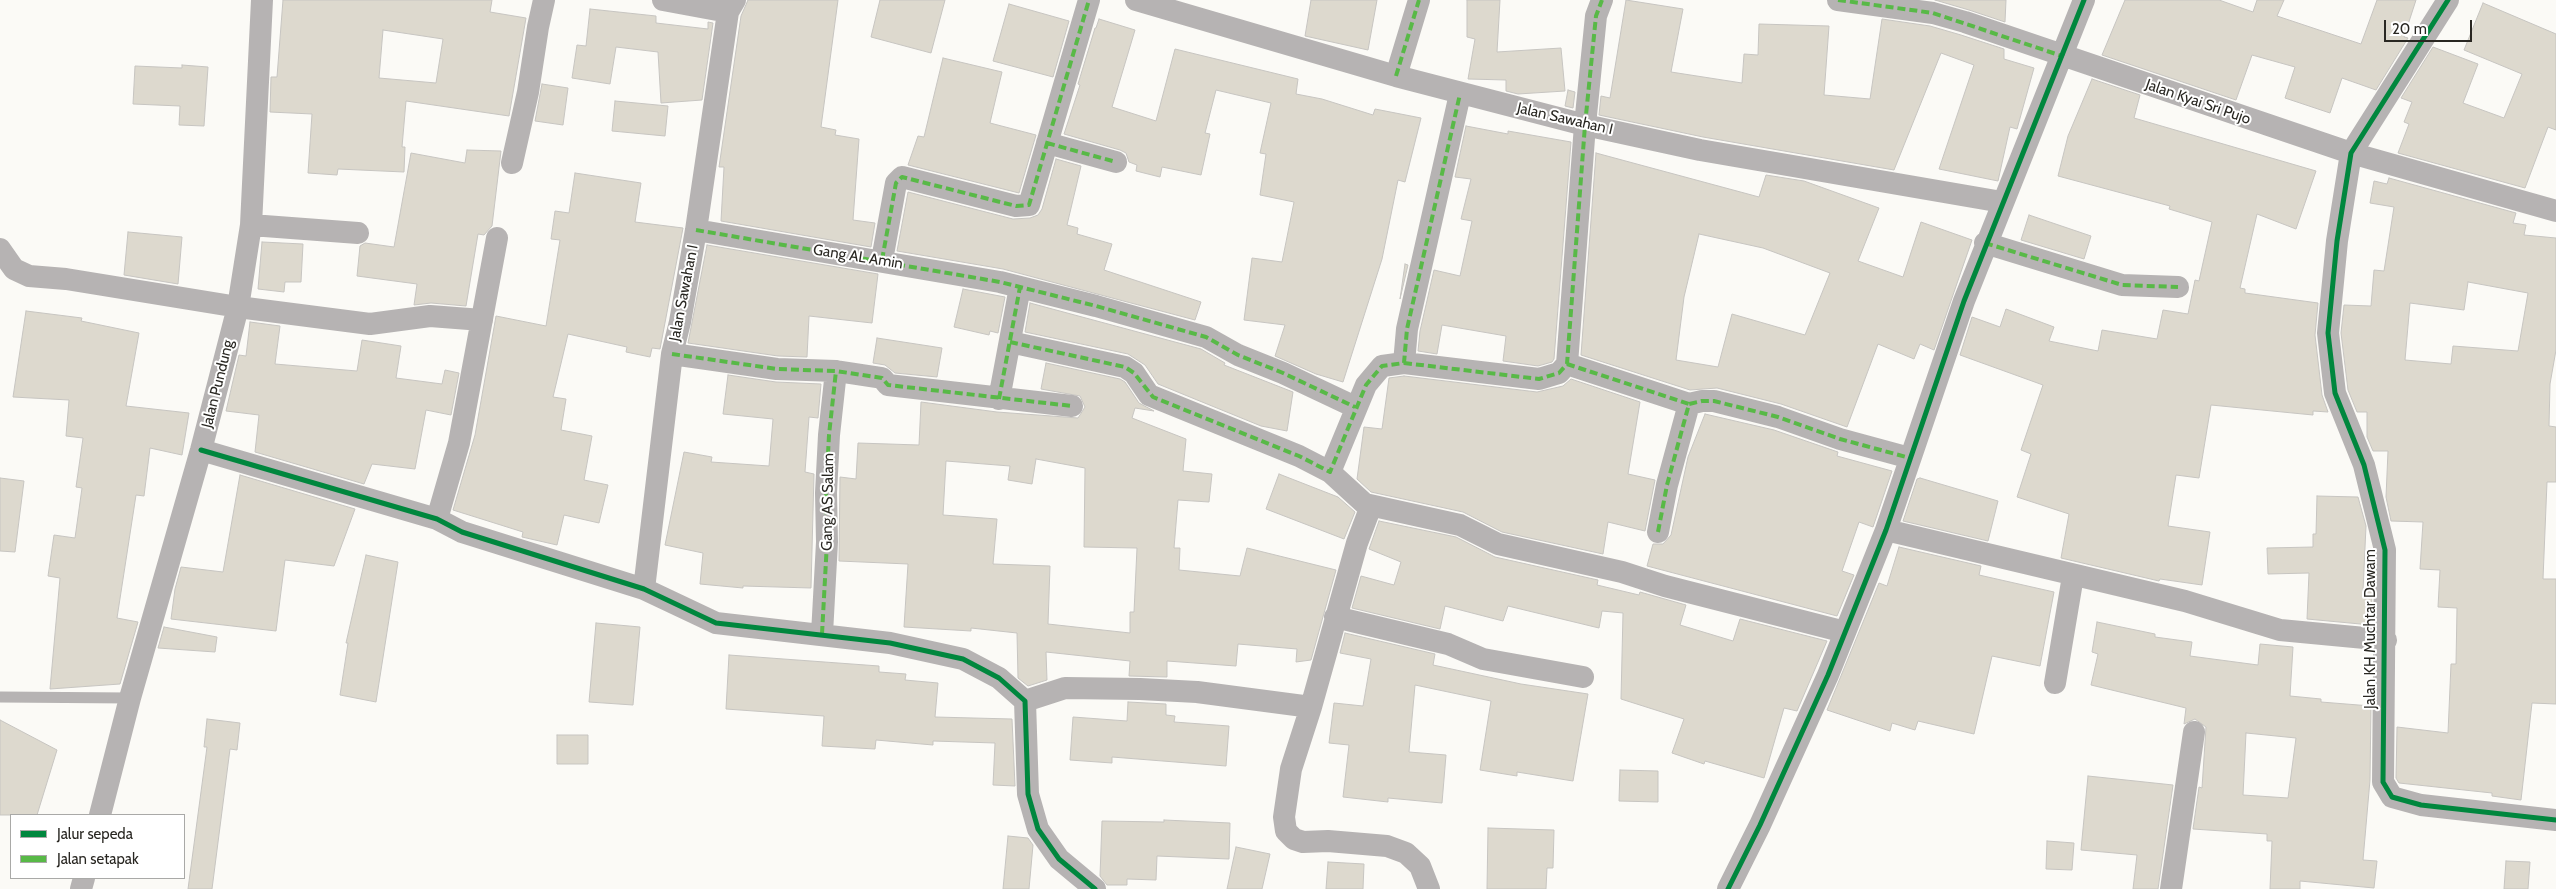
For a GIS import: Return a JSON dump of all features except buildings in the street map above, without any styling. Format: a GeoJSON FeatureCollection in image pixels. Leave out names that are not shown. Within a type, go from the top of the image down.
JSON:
{"type":"FeatureCollection","features":[{"type":"Feature","properties":{"kind":"street","name":"Jalan Pundung"},"geometry":{"type":"LineString","coordinates":[[100,814],[130,698],[201,450],[238,307],[251,226],[262,0]]}},
{"type":"Feature","properties":{"kind":"street"},"geometry":{"type":"LineString","coordinates":[[512,163],[528,92],[544,0]]}},
{"type":"Feature","properties":{"kind":"street"},"geometry":{"type":"LineString","coordinates":[[663,0],[731,6]]}},
{"type":"Feature","properties":{"kind":"street"},"geometry":{"type":"LineString","coordinates":[[882,260],[896,183],[902,177],[1025,207],[1032,201],[1089,0]]}},
{"type":"Feature","properties":{"kind":"street","name":"Jalan Sawahan I"},"geometry":{"type":"LineString","coordinates":[[1136,0],[1460,94],[1585,124],[1700,150],[2002,202]]}},
{"type":"Feature","properties":{"kind":"street"},"geometry":{"type":"LineString","coordinates":[[1396,76],[1419,0]]}},
{"type":"Feature","properties":{"kind":"street"},"geometry":{"type":"LineString","coordinates":[[1330,472],[1355,407],[1366,385],[1382,366],[1404,363],[1539,379],[1559,374],[1566,364],[1585,124],[1597,9],[1602,0]]}},
{"type":"Feature","properties":{"kind":"street","name":"Jalan Kyai Sri Pujo"},"geometry":{"type":"LineString","coordinates":[[1838,0],[1933,13],[2351,153],[2556,211]]}},
{"type":"Feature","properties":{"kind":"street"},"geometry":{"type":"LineString","coordinates":[[1728,889],[1760,826],[1845,632],[1886,530],[1985,243],[2084,0]]}},
{"type":"Feature","properties":{"kind":"street"},"geometry":{"type":"LineString","coordinates":[[2351,153],[2448,0]]}},
{"type":"Feature","properties":{"kind":"street","name":"Jalan Sawahan I"},"geometry":{"type":"LineString","coordinates":[[644,589],[672,354],[680,322],[696,230],[731,6]]}},
{"type":"Feature","properties":{"kind":"street"},"geometry":{"type":"LineString","coordinates":[[1404,363],[1407,329],[1460,94]]}},
{"type":"Feature","properties":{"kind":"street"},"geometry":{"type":"LineString","coordinates":[[1047,143],[1116,162]]}},
{"type":"Feature","properties":{"kind":"street","name":"Jalan KH Muchtar Dawam"},"geometry":{"type":"LineString","coordinates":[[2351,153],[2337,241],[2328,333],[2334,393],[2364,465],[2385,550],[2384,782],[2392,797],[2421,805],[2556,820]]}},
{"type":"Feature","properties":{"kind":"street"},"geometry":{"type":"LineString","coordinates":[[251,226],[358,233]]}},
{"type":"Feature","properties":{"kind":"street","name":"Gang AL Amin"},"geometry":{"type":"LineString","coordinates":[[696,230],[882,260],[1020,287],[1206,337],[1238,355],[1283,372],[1355,407]]}},
{"type":"Feature","properties":{"kind":"street"},"geometry":{"type":"LineString","coordinates":[[437,519],[459,443],[497,238]]}},
{"type":"Feature","properties":{"kind":"street"},"geometry":{"type":"LineString","coordinates":[[1985,243],[2122,285],[2178,287]]}},
{"type":"Feature","properties":{"kind":"street"},"geometry":{"type":"LineString","coordinates":[[0,249],[14,269],[29,276],[66,279],[238,307],[370,324],[430,316],[482,320]]}},
{"type":"Feature","properties":{"kind":"street"},"geometry":{"type":"LineString","coordinates":[[999,398],[1020,287]]}},
{"type":"Feature","properties":{"kind":"street"},"geometry":{"type":"LineString","coordinates":[[1010,342],[1124,367],[1134,373],[1153,397],[1299,456],[1330,472],[1358,500],[1371,506],[1460,526],[1498,544],[1622,572],[1665,586],[1845,632]]}},
{"type":"Feature","properties":{"kind":"street"},"geometry":{"type":"LineString","coordinates":[[672,354],[777,368],[836,370],[882,378],[888,385],[1072,406]]}},
{"type":"Feature","properties":{"kind":"street"},"geometry":{"type":"LineString","coordinates":[[1566,364],[1689,404],[1702,401],[1778,417],[1840,439],[1910,458]]}},
{"type":"Feature","properties":{"kind":"street","name":"Gang AS Salam"},"geometry":{"type":"LineString","coordinates":[[822,634],[827,542],[826,493],[829,435],[836,370]]}},
{"type":"Feature","properties":{"kind":"street"},"geometry":{"type":"LineString","coordinates":[[1658,532],[1667,485],[1689,404]]}},
{"type":"Feature","properties":{"kind":"street"},"geometry":{"type":"LineString","coordinates":[[201,450],[437,519],[462,532],[644,589],[716,623],[890,643],[963,659],[999,678],[1025,700],[1028,794],[1038,829],[1059,859],[1095,889]]}},
{"type":"Feature","properties":{"kind":"street"},"geometry":{"type":"LineString","coordinates":[[1371,506],[1357,543],[1311,707],[1290,770],[1284,817],[1286,831],[1294,839],[1303,842],[1328,841],[1387,846],[1406,853],[1420,866],[1429,889]]}},
{"type":"Feature","properties":{"kind":"street"},"geometry":{"type":"LineString","coordinates":[[1886,530],[2073,576],[2185,601],[2280,630],[2386,640]]}},
{"type":"Feature","properties":{"kind":"street"},"geometry":{"type":"LineString","coordinates":[[2055,683],[2073,576]]}},
{"type":"Feature","properties":{"kind":"street"},"geometry":{"type":"LineString","coordinates":[[1335,617],[1448,644],[1483,659],[1583,677]]}},
{"type":"Feature","properties":{"kind":"street"},"geometry":{"type":"LineString","coordinates":[[1025,700],[1065,688],[1140,688],[1197,692],[1311,707]]}},
{"type":"Feature","properties":{"kind":"street"},"geometry":{"type":"LineString","coordinates":[[2171,889],[2194,732]]}},
{"type":"Feature","properties":{"kind":"lane"},"geometry":{"type":"LineString","coordinates":[[0,697],[130,698]]}},
{"type":"Feature","properties":{"kind":"marked path"},"geometry":{"type":"LineString","coordinates":[[882,260],[896,183],[902,177],[1016,206],[1029,205],[1089,0]]}},
{"type":"Feature","properties":{"kind":"marked path"},"geometry":{"type":"LineString","coordinates":[[1396,76],[1419,0]]}},
{"type":"Feature","properties":{"kind":"marked path"},"geometry":{"type":"LineString","coordinates":[[1404,363],[1539,379],[1559,373],[1567,364],[1585,125],[1596,16],[1602,0]]}},
{"type":"Feature","properties":{"kind":"marked path"},"geometry":{"type":"LineString","coordinates":[[1838,0],[1933,13],[2062,56],[2063,53]]}},
{"type":"Feature","properties":{"kind":"marked path"},"geometry":{"type":"LineString","coordinates":[[1010,342],[1125,367],[1134,373],[1153,397],[1299,456],[1330,472],[1366,385],[1382,366],[1404,363],[1407,329],[1460,94]]}},
{"type":"Feature","properties":{"kind":"marked path"},"geometry":{"type":"LineString","coordinates":[[1047,143],[1116,162]]}},
{"type":"Feature","properties":{"kind":"marked path"},"geometry":{"type":"LineString","coordinates":[[696,230],[1000,282],[1096,306],[1206,337],[1238,355],[1283,373],[1355,407]]}},
{"type":"Feature","properties":{"kind":"marked path"},"geometry":{"type":"LineString","coordinates":[[1985,243],[2122,285],[2178,287]]}},
{"type":"Feature","properties":{"kind":"marked path"},"geometry":{"type":"LineString","coordinates":[[999,399],[1020,287]]}},
{"type":"Feature","properties":{"kind":"marked path"},"geometry":{"type":"LineString","coordinates":[[672,354],[777,369],[836,371],[882,378],[888,385],[1072,406]]}},
{"type":"Feature","properties":{"kind":"marked path"},"geometry":{"type":"LineString","coordinates":[[1567,364],[1689,404]]}},
{"type":"Feature","properties":{"kind":"marked path"},"geometry":{"type":"LineString","coordinates":[[822,634],[827,542],[826,493],[829,435],[836,371]]}},
{"type":"Feature","properties":{"kind":"marked path"},"geometry":{"type":"LineString","coordinates":[[1658,532],[1667,485],[1689,404],[1714,401],[1778,417],[1840,439],[1910,458]]}},
{"type":"Feature","properties":{"kind":"cycle path"},"geometry":{"type":"LineString","coordinates":[[1728,889],[1760,825],[1828,675],[1886,530],[1964,301],[2084,0]]}},
{"type":"Feature","properties":{"kind":"cycle path"},"geometry":{"type":"LineString","coordinates":[[2448,0],[2351,153],[2337,241],[2328,333],[2335,393],[2364,465],[2385,550],[2383,782],[2392,797],[2421,805],[2556,820]]}},
{"type":"Feature","properties":{"kind":"cycle path"},"geometry":{"type":"LineString","coordinates":[[201,450],[437,519],[462,532],[644,589],[716,623],[890,643],[963,659],[999,678],[1025,701],[1028,794],[1038,829],[1059,859],[1095,889]]}}]}
